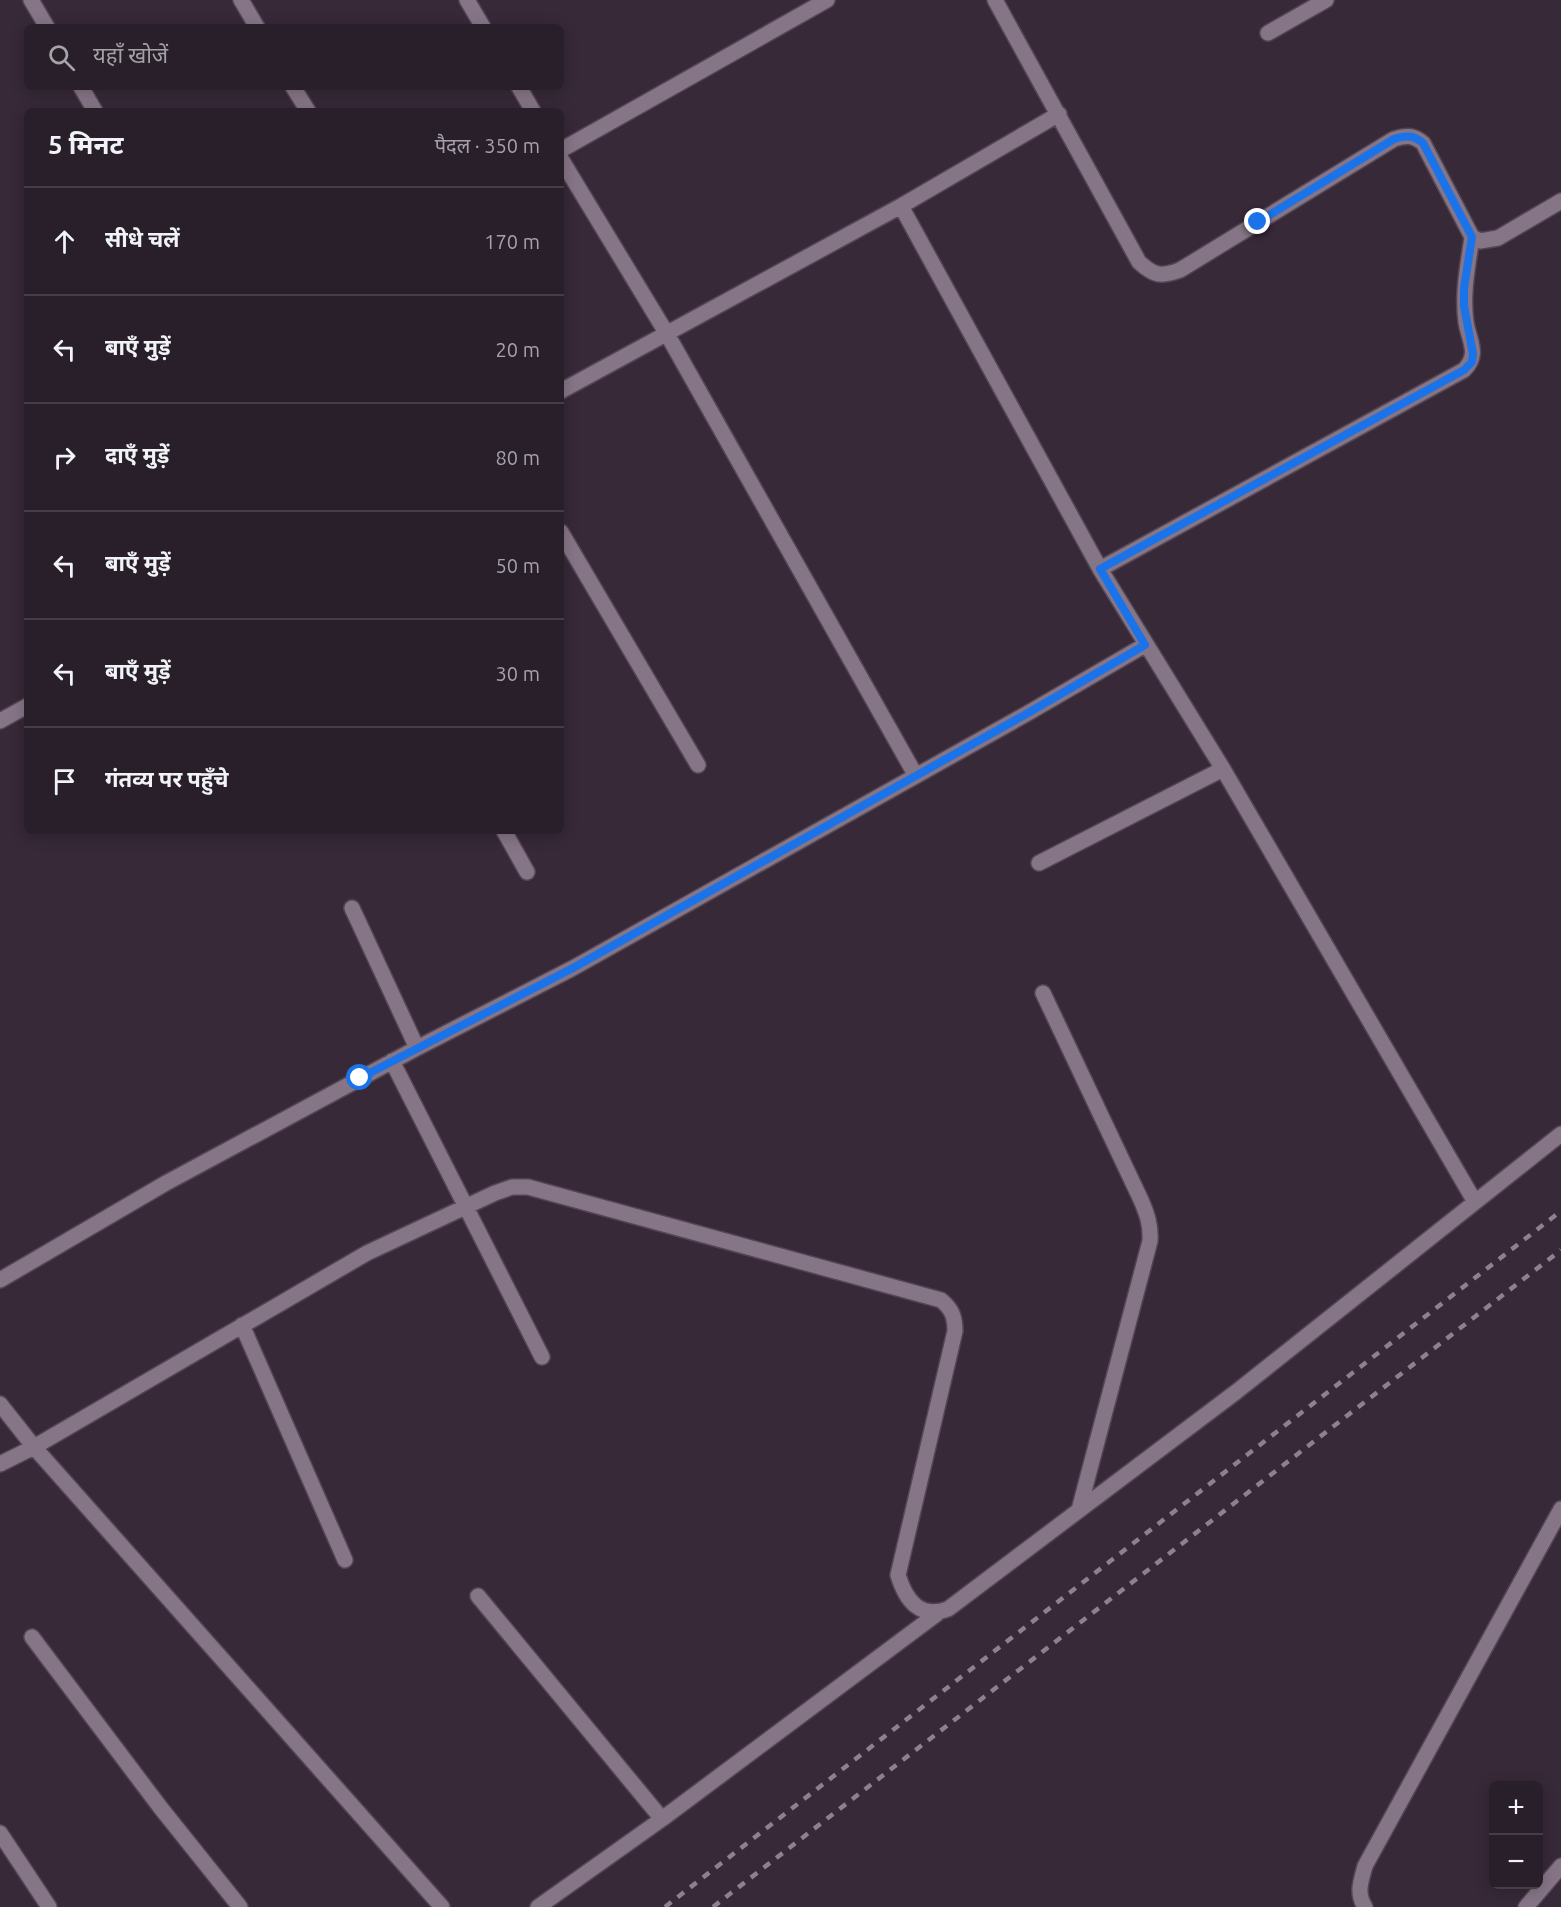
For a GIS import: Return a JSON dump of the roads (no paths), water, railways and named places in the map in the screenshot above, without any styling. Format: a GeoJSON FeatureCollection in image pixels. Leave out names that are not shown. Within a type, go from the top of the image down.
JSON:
{"type":"FeatureCollection","features":[{"type":"Feature","properties":{"kind":"street"},"geometry":{"type":"LineString","coordinates":[[31,0],[45,24]]}},
{"type":"Feature","properties":{"kind":"street"},"geometry":{"type":"LineString","coordinates":[[241,0],[255,24]]}},
{"type":"Feature","properties":{"kind":"street"},"geometry":{"type":"LineString","coordinates":[[467,0],[481,24]]}},
{"type":"Feature","properties":{"kind":"street"},"geometry":{"type":"LineString","coordinates":[[564,148],[827,0]]}},
{"type":"Feature","properties":{"kind":"street"},"geometry":{"type":"LineString","coordinates":[[995,0],[1139,262],[1150,272],[1166,275],[1180,270],[1394,139],[1405,135],[1416,137],[1423,143],[1472,237],[1480,241],[1498,238],[1561,201]]}},
{"type":"Feature","properties":{"kind":"street"},"geometry":{"type":"LineString","coordinates":[[1268,33],[1326,0]]}},
{"type":"Feature","properties":{"kind":"street"},"geometry":{"type":"LineString","coordinates":[[83,90],[93,108]]}},
{"type":"Feature","properties":{"kind":"street"},"geometry":{"type":"LineString","coordinates":[[295,90],[306,108]]}},
{"type":"Feature","properties":{"kind":"street"},"geometry":{"type":"LineString","coordinates":[[521,90],[531,108]]}},
{"type":"Feature","properties":{"kind":"street"},"geometry":{"type":"LineString","coordinates":[[564,390],[901,206],[1059,114]]}},
{"type":"Feature","properties":{"kind":"street"},"geometry":{"type":"LineString","coordinates":[[564,164],[667,334],[916,776]]}},
{"type":"Feature","properties":{"kind":"street"},"geometry":{"type":"LineString","coordinates":[[901,206],[1100,569],[1223,769],[1474,1202]]}},
{"type":"Feature","properties":{"kind":"street"},"geometry":{"type":"LineString","coordinates":[[1100,569],[1464,370],[1472,362],[1473,354],[1464,306],[1464,288],[1472,237]]}},
{"type":"Feature","properties":{"kind":"street"},"geometry":{"type":"LineString","coordinates":[[564,537],[698,765]]}},
{"type":"Feature","properties":{"kind":"street"},"geometry":{"type":"LineString","coordinates":[[0,1280],[166,1183],[392,1061],[573,968],[1145,645]]}},
{"type":"Feature","properties":{"kind":"street"},"geometry":{"type":"LineString","coordinates":[[0,721],[24,708]]}},
{"type":"Feature","properties":{"kind":"street"},"geometry":{"type":"LineString","coordinates":[[1039,862],[1223,769]]}},
{"type":"Feature","properties":{"kind":"street"},"geometry":{"type":"LineString","coordinates":[[506,834],[527,872]]}},
{"type":"Feature","properties":{"kind":"street"},"geometry":{"type":"LineString","coordinates":[[352,908],[417,1048]]}},
{"type":"Feature","properties":{"kind":"street"},"geometry":{"type":"LineString","coordinates":[[1043,993],[1141,1200],[1151,1229],[1147,1252],[1079,1510]]}},
{"type":"Feature","properties":{"kind":"street"},"geometry":{"type":"LineString","coordinates":[[392,1061],[542,1357]]}},
{"type":"Feature","properties":{"kind":"street"},"geometry":{"type":"LineString","coordinates":[[538,1907],[662,1819],[938,1613],[948,1609],[1236,1392],[1561,1134]]}},
{"type":"Feature","properties":{"kind":"street"},"geometry":{"type":"LineString","coordinates":[[0,1464],[34,1447],[367,1253],[503,1190],[512,1187],[528,1187],[941,1300],[950,1307],[955,1320],[955,1331],[898,1575],[903,1593],[916,1606],[925,1612],[938,1613]]}},
{"type":"Feature","properties":{"kind":"street"},"geometry":{"type":"LineString","coordinates":[[242,1325],[345,1560]]}},
{"type":"Feature","properties":{"kind":"street"},"geometry":{"type":"LineString","coordinates":[[0,1404],[34,1447],[442,1907]]}},
{"type":"Feature","properties":{"kind":"street"},"geometry":{"type":"LineString","coordinates":[[1365,1907],[1359,1887],[1365,1866],[1561,1509]]}},
{"type":"Feature","properties":{"kind":"street"},"geometry":{"type":"LineString","coordinates":[[478,1596],[662,1819]]}},
{"type":"Feature","properties":{"kind":"street"},"geometry":{"type":"LineString","coordinates":[[32,1637],[160,1807],[240,1907]]}},
{"type":"Feature","properties":{"kind":"street"},"geometry":{"type":"LineString","coordinates":[[0,1833],[49,1907]]}},
{"type":"Feature","properties":{"kind":"street"},"geometry":{"type":"LineString","coordinates":[[1526,1907],[1561,1866]]}},
{"type":"Feature","properties":{"kind":"railway"},"geometry":{"type":"LineString","coordinates":[[665,1907],[1561,1211]]}},
{"type":"Feature","properties":{"kind":"railway"},"geometry":{"type":"LineString","coordinates":[[713,1907],[1561,1250]]}}]}
